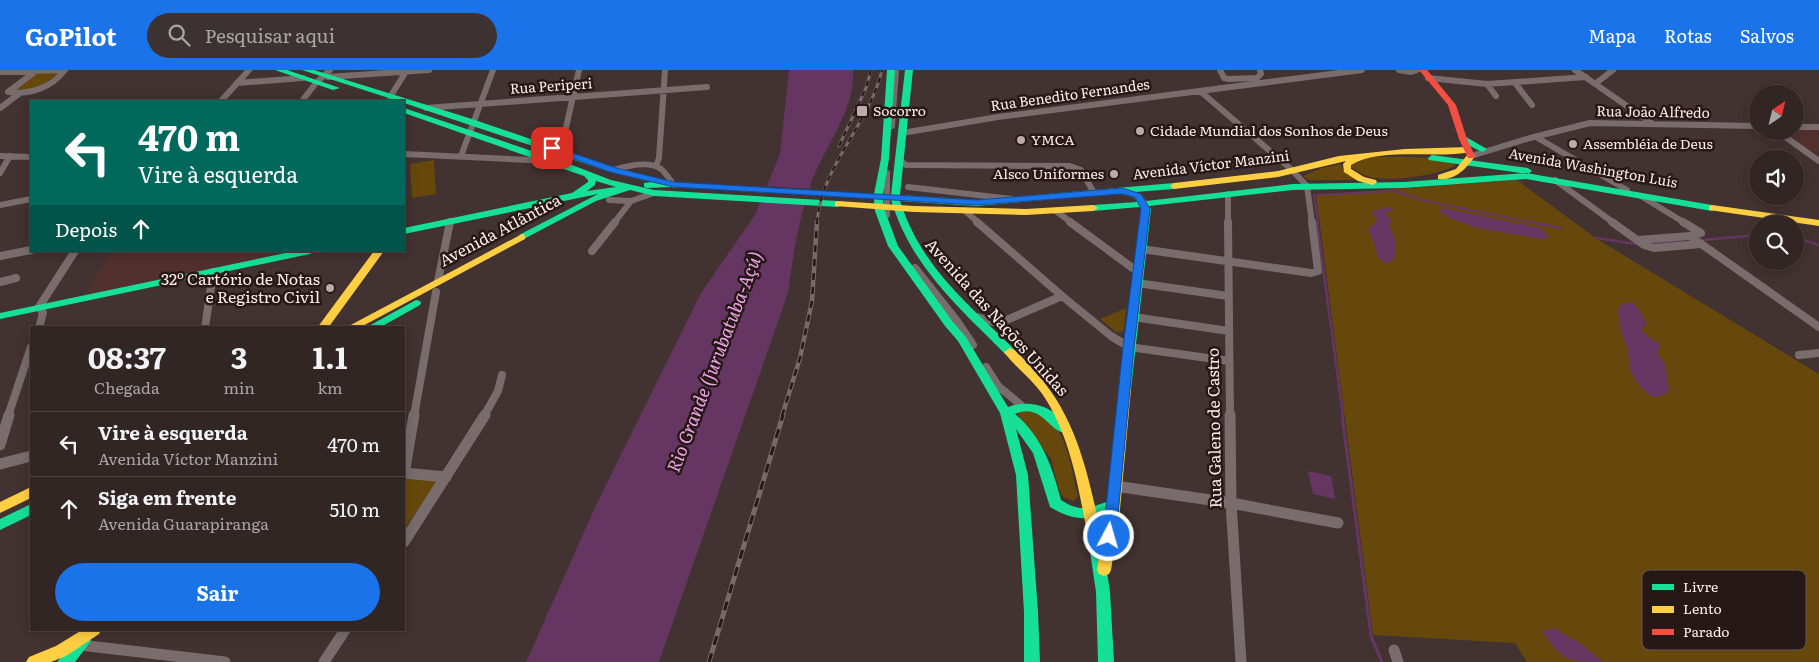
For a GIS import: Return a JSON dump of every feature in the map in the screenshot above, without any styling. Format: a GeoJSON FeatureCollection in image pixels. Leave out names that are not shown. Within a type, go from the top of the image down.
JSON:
{"type":"FeatureCollection","features":[{"type":"Feature","properties":{"kind":"main road"},"geometry":{"type":"LineString","coordinates":[[278,70],[324,76],[385,99]]}},
{"type":"Feature","properties":{"kind":"main road","name":"Avenida das Nações Unidas"},"geometry":{"type":"LineString","coordinates":[[891,70],[885,159],[878,195],[885,228],[893,246],[949,324],[962,339],[1006,413],[1022,475],[1031,612],[1032,662]]}},
{"type":"Feature","properties":{"kind":"main road","name":"Avenida das Nações Unidas"},"geometry":{"type":"LineString","coordinates":[[909,70],[894,200],[898,218],[910,243],[928,268],[977,317],[1051,397],[1061,413],[1070,436],[1090,514],[1102,584]]}},
{"type":"Feature","properties":{"kind":"main road"},"geometry":{"type":"LineString","coordinates":[[1404,185],[1455,174],[1466,168],[1469,156],[1452,105],[1425,74],[1417,70]]}},
{"type":"Feature","properties":{"kind":"main road"},"geometry":{"type":"LineString","coordinates":[[405,103],[426,108],[472,128]]}},
{"type":"Feature","properties":{"kind":"main road"},"geometry":{"type":"LineString","coordinates":[[405,110],[472,128],[560,157],[673,185]]}},
{"type":"Feature","properties":{"kind":"main road"},"geometry":{"type":"LineString","coordinates":[[1463,139],[1487,149]]}},
{"type":"Feature","properties":{"kind":"main road"},"geometry":{"type":"LineString","coordinates":[[1405,152],[1458,147],[1462,144],[1463,139]]}},
{"type":"Feature","properties":{"kind":"main road","name":"Avenida Víctor Manzini"},"geometry":{"type":"LineString","coordinates":[[654,193],[727,192],[1016,200],[1241,179],[1361,157],[1405,152],[1469,156]]}},
{"type":"Feature","properties":{"kind":"main road","name":"Avenida Washington Luís"},"geometry":{"type":"LineString","coordinates":[[1361,157],[1430,158],[1469,156],[1514,168],[1627,190],[1819,219]]}},
{"type":"Feature","properties":{"kind":"main road"},"geometry":{"type":"LineString","coordinates":[[560,157],[592,179],[592,183],[575,195]]}},
{"type":"Feature","properties":{"kind":"main road"},"geometry":{"type":"LineString","coordinates":[[1361,157],[1347,164],[1347,170],[1361,179],[1385,186]]}},
{"type":"Feature","properties":{"kind":"main road"},"geometry":{"type":"LineString","coordinates":[[587,174],[627,188],[654,193]]}},
{"type":"Feature","properties":{"kind":"main road","name":"Avenida Washington Luís"},"geometry":{"type":"LineString","coordinates":[[1404,185],[1526,176],[1819,223]]}},
{"type":"Feature","properties":{"kind":"main road","name":"Avenida Víctor Manzini"},"geometry":{"type":"LineString","coordinates":[[673,185],[727,192]]}},
{"type":"Feature","properties":{"kind":"main road","name":"Avenida Atlântica"},"geometry":{"type":"LineString","coordinates":[[373,326],[437,286],[593,200],[627,188],[673,185]]}},
{"type":"Feature","properties":{"kind":"main road","name":"Avenida Víctor Manzini"},"geometry":{"type":"LineString","coordinates":[[911,198],[965,211],[1056,211],[1144,204],[1307,186],[1404,185]]}},
{"type":"Feature","properties":{"kind":"main road"},"geometry":{"type":"LineString","coordinates":[[405,232],[575,195],[627,188]]}},
{"type":"Feature","properties":{"kind":"main road"},"geometry":{"type":"LineString","coordinates":[[1106,662],[1102,584],[1146,209],[1138,196],[1122,191]]}},
{"type":"Feature","properties":{"kind":"main road","name":"Avenida Atlântica"},"geometry":{"type":"LineString","coordinates":[[354,326],[609,200],[654,193]]}},
{"type":"Feature","properties":{"kind":"main road"},"geometry":{"type":"LineString","coordinates":[[0,320],[65,303],[305,252]]}},
{"type":"Feature","properties":{"kind":"main road"},"geometry":{"type":"LineString","coordinates":[[323,326],[378,252]]}},
{"type":"Feature","properties":{"kind":"main road"},"geometry":{"type":"LineString","coordinates":[[0,316],[41,310]]}},
{"type":"Feature","properties":{"kind":"main road"},"geometry":{"type":"LineString","coordinates":[[1070,436],[1050,416],[1039,409],[1021,405],[1006,413],[1022,426],[1042,455],[1055,503],[1070,513],[1090,514],[1106,510],[1112,505]]}},
{"type":"Feature","properties":{"kind":"main road"},"geometry":{"type":"LineString","coordinates":[[0,508],[30,493]]}},
{"type":"Feature","properties":{"kind":"main road"},"geometry":{"type":"LineString","coordinates":[[0,525],[30,510]]}},
{"type":"Feature","properties":{"kind":"main road"},"geometry":{"type":"LineString","coordinates":[[34,662],[61,651],[92,631]]}},
{"type":"Feature","properties":{"kind":"main road"},"geometry":{"type":"LineString","coordinates":[[65,662],[93,631]]}},
{"type":"Feature","properties":{"kind":"street"},"geometry":{"type":"LineString","coordinates":[[0,72],[63,70]]}},
{"type":"Feature","properties":{"kind":"street"},"geometry":{"type":"LineString","coordinates":[[36,71],[8,92],[20,93],[41,90],[63,70]]}},
{"type":"Feature","properties":{"kind":"street"},"geometry":{"type":"LineString","coordinates":[[222,100],[249,70]]}},
{"type":"Feature","properties":{"kind":"street"},"geometry":{"type":"LineString","coordinates":[[303,100],[324,76],[429,70]]}},
{"type":"Feature","properties":{"kind":"street"},"geometry":{"type":"LineString","coordinates":[[461,156],[493,70]]}},
{"type":"Feature","properties":{"kind":"street"},"geometry":{"type":"LineString","coordinates":[[405,154],[560,157],[579,70]]}},
{"type":"Feature","properties":{"kind":"street"},"geometry":{"type":"LineString","coordinates":[[656,166],[659,158],[665,70]]}},
{"type":"Feature","properties":{"kind":"street"},"geometry":{"type":"LineString","coordinates":[[896,70],[886,190],[887,218],[890,231],[906,257],[957,321],[998,386],[1021,405]]}},
{"type":"Feature","properties":{"kind":"street"},"geometry":{"type":"LineString","coordinates":[[1220,70],[1224,78],[1257,78],[1261,74],[1260,70]]}},
{"type":"Feature","properties":{"kind":"street","name":"Rua Benedito Fernandes"},"geometry":{"type":"LineString","coordinates":[[902,133],[998,117],[1362,70]]}},
{"type":"Feature","properties":{"kind":"street"},"geometry":{"type":"LineString","coordinates":[[1399,70],[1411,72],[1417,70]]}},
{"type":"Feature","properties":{"kind":"street"},"geometry":{"type":"LineString","coordinates":[[1575,70],[1654,124]]}},
{"type":"Feature","properties":{"kind":"street"},"geometry":{"type":"LineString","coordinates":[[1595,84],[1613,70]]}},
{"type":"Feature","properties":{"kind":"street"},"geometry":{"type":"LineString","coordinates":[[385,99],[406,71]]}},
{"type":"Feature","properties":{"kind":"street"},"geometry":{"type":"LineString","coordinates":[[237,83],[305,74]]}},
{"type":"Feature","properties":{"kind":"street"},"geometry":{"type":"LineString","coordinates":[[1425,74],[1487,84],[1586,77]]}},
{"type":"Feature","properties":{"kind":"street"},"geometry":{"type":"LineString","coordinates":[[1515,83],[1532,105]]}},
{"type":"Feature","properties":{"kind":"street"},"geometry":{"type":"LineString","coordinates":[[1487,84],[1496,96]]}},
{"type":"Feature","properties":{"kind":"street","name":"Rua Periperi"},"geometry":{"type":"LineString","coordinates":[[426,108],[707,87]]}},
{"type":"Feature","properties":{"kind":"street"},"geometry":{"type":"LineString","coordinates":[[1141,249],[1311,273],[1318,271],[1307,186],[1292,170],[1200,91]]}},
{"type":"Feature","properties":{"kind":"street"},"geometry":{"type":"LineString","coordinates":[[0,108],[20,93]]}},
{"type":"Feature","properties":{"kind":"street","name":"Rua João Alfredo"},"geometry":{"type":"LineString","coordinates":[[1469,156],[1487,149],[1590,123],[1749,126]]}},
{"type":"Feature","properties":{"kind":"street"},"geometry":{"type":"LineString","coordinates":[[1804,127],[1819,127]]}},
{"type":"Feature","properties":{"kind":"street"},"geometry":{"type":"LineString","coordinates":[[1536,136],[1627,190]]}},
{"type":"Feature","properties":{"kind":"street"},"geometry":{"type":"LineString","coordinates":[[1790,140],[1819,161]]}},
{"type":"Feature","properties":{"kind":"street"},"geometry":{"type":"LineString","coordinates":[[0,156],[30,157]]}},
{"type":"Feature","properties":{"kind":"street"},"geometry":{"type":"LineString","coordinates":[[0,172],[10,156]]}},
{"type":"Feature","properties":{"kind":"street"},"geometry":{"type":"LineString","coordinates":[[898,160],[906,165],[1063,164],[1080,170],[1094,193]]}},
{"type":"Feature","properties":{"kind":"street"},"geometry":{"type":"LineString","coordinates":[[613,170],[634,165],[656,166],[662,170],[673,185]]}},
{"type":"Feature","properties":{"kind":"street"},"geometry":{"type":"LineString","coordinates":[[1554,180],[1640,242],[1654,248],[1696,240],[1700,231],[1642,196]]}},
{"type":"Feature","properties":{"kind":"street"},"geometry":{"type":"LineString","coordinates":[[609,200],[631,200],[654,193]]}},
{"type":"Feature","properties":{"kind":"street","name":"Rua Galeno de Castro"},"geometry":{"type":"LineString","coordinates":[[1228,194],[1231,503],[1242,662]]}},
{"type":"Feature","properties":{"kind":"street"},"geometry":{"type":"LineString","coordinates":[[0,205],[30,199]]}},
{"type":"Feature","properties":{"kind":"street"},"geometry":{"type":"LineString","coordinates":[[592,250],[631,200]]}},
{"type":"Feature","properties":{"kind":"street"},"geometry":{"type":"LineString","coordinates":[[965,211],[1062,296],[1111,336],[1129,347],[1229,361]]}},
{"type":"Feature","properties":{"kind":"street"},"geometry":{"type":"LineString","coordinates":[[1056,211],[1138,278],[1228,296]]}},
{"type":"Feature","properties":{"kind":"street"},"geometry":{"type":"LineString","coordinates":[[405,467],[450,221]]}},
{"type":"Feature","properties":{"kind":"street"},"geometry":{"type":"LineString","coordinates":[[1640,242],[1696,240],[1819,327]]}},
{"type":"Feature","properties":{"kind":"street"},"geometry":{"type":"LineString","coordinates":[[0,256],[30,250]]}},
{"type":"Feature","properties":{"kind":"street"},"geometry":{"type":"LineString","coordinates":[[39,326],[41,310],[73,252]]}},
{"type":"Feature","properties":{"kind":"street"},"geometry":{"type":"LineString","coordinates":[[205,326],[213,272]]}},
{"type":"Feature","properties":{"kind":"street"},"geometry":{"type":"LineString","coordinates":[[0,282],[16,278]]}},
{"type":"Feature","properties":{"kind":"street"},"geometry":{"type":"LineString","coordinates":[[977,317],[992,322],[1002,322],[1062,296]]}},
{"type":"Feature","properties":{"kind":"street"},"geometry":{"type":"LineString","coordinates":[[1133,317],[1229,331]]}},
{"type":"Feature","properties":{"kind":"street"},"geometry":{"type":"LineString","coordinates":[[0,445],[20,376],[30,350]]}},
{"type":"Feature","properties":{"kind":"street"},"geometry":{"type":"LineString","coordinates":[[1799,355],[1819,353]]}},
{"type":"Feature","properties":{"kind":"street"},"geometry":{"type":"LineString","coordinates":[[405,540],[496,396],[501,384],[502,375]]}},
{"type":"Feature","properties":{"kind":"street"},"geometry":{"type":"LineString","coordinates":[[0,464],[30,456]]}},
{"type":"Feature","properties":{"kind":"street"},"geometry":{"type":"LineString","coordinates":[[405,473],[446,477]]}},
{"type":"Feature","properties":{"kind":"street"},"geometry":{"type":"LineString","coordinates":[[1115,486],[1231,503],[1338,523]]}},
{"type":"Feature","properties":{"kind":"street"},"geometry":{"type":"LineString","coordinates":[[324,662],[344,631]]}},
{"type":"Feature","properties":{"kind":"street"},"geometry":{"type":"LineString","coordinates":[[80,645],[225,662]]}},
{"type":"Feature","properties":{"kind":"street"},"geometry":{"type":"LineString","coordinates":[[1394,650],[1398,662]]}},
{"type":"Feature","properties":{"kind":"shaded area"},"geometry":{"type":"Polygon","coordinates":[[[60,72],[37,89],[15,90],[38,73],[60,72]]]}},
{"type":"Feature","properties":{"kind":"shaded area"},"geometry":{"type":"Polygon","coordinates":[[[1804,129],[1819,130],[1819,152],[1809,151],[1794,140],[1804,140],[1804,129]]]}},
{"type":"Feature","properties":{"kind":"shaded area"},"geometry":{"type":"Polygon","coordinates":[[[1372,157],[1430,158],[1451,162],[1456,165],[1440,172],[1394,179],[1369,177],[1352,168],[1351,164],[1372,157]]]}},
{"type":"Feature","properties":{"kind":"shaded area"},"geometry":{"type":"Polygon","coordinates":[[[434,160],[436,194],[412,198],[410,164],[434,160]]]}},
{"type":"Feature","properties":{"kind":"shaded area"},"geometry":{"type":"Polygon","coordinates":[[[1341,164],[1342,169],[1359,180],[1308,180],[1303,176],[1322,168],[1341,164]]]}},
{"type":"Feature","properties":{"kind":"shaded area"},"geometry":{"type":"Polygon","coordinates":[[[1517,180],[1597,239],[1819,374],[1819,662],[1527,662],[1515,643],[1373,635],[1316,195],[1517,180]]]}},
{"type":"Feature","properties":{"kind":"shaded area"},"geometry":{"type":"Polygon","coordinates":[[[112,252],[276,252],[274,255],[84,296],[112,252]]]}},
{"type":"Feature","properties":{"kind":"shaded area"},"geometry":{"type":"Polygon","coordinates":[[[1126,308],[1124,330],[1121,332],[1116,332],[1100,319],[1126,308]]]}},
{"type":"Feature","properties":{"kind":"shaded area"},"geometry":{"type":"Polygon","coordinates":[[[1031,410],[1051,423],[1062,438],[1069,457],[1078,496],[1074,501],[1063,497],[1059,490],[1051,459],[1018,415],[1018,412],[1031,410]]]}},
{"type":"Feature","properties":{"kind":"shaded area"},"geometry":{"type":"Polygon","coordinates":[[[406,478],[439,479],[405,529],[406,478]]]}},
{"type":"Feature","properties":{"kind":"water","name":"Rio Grande (Jurubatuba-Açú)"},"geometry":{"type":"Polygon","coordinates":[[[789,70],[853,70],[849,99],[839,127],[812,181],[803,208],[797,236],[788,293],[659,662],[526,662],[597,503],[701,293],[755,215],[780,154],[789,70]]]}},
{"type":"Feature","properties":{"kind":"water"},"geometry":{"type":"Polygon","coordinates":[[[1387,207],[1394,210],[1385,213],[1392,221],[1389,224],[1396,244],[1395,254],[1389,263],[1383,262],[1377,256],[1368,229],[1376,222],[1377,218],[1371,212],[1387,207]]]}},
{"type":"Feature","properties":{"kind":"water"},"geometry":{"type":"Polygon","coordinates":[[[1443,208],[1540,228],[1549,237],[1542,239],[1477,228],[1447,217],[1447,215],[1439,212],[1443,208]]]}},
{"type":"Feature","properties":{"kind":"water"},"geometry":{"type":"Polygon","coordinates":[[[1623,303],[1632,303],[1639,309],[1647,325],[1641,328],[1644,333],[1659,344],[1658,355],[1665,364],[1669,391],[1663,395],[1657,397],[1647,393],[1631,371],[1627,354],[1629,350],[1623,336],[1618,315],[1618,310],[1623,303]]]}},
{"type":"Feature","properties":{"kind":"water"},"geometry":{"type":"Polygon","coordinates":[[[1308,471],[1331,476],[1335,499],[1313,494],[1308,471]]]}},
{"type":"Feature","properties":{"kind":"water"},"geometry":{"type":"Polygon","coordinates":[[[1556,628],[1604,662],[1583,662],[1568,658],[1562,654],[1542,631],[1556,628]]]}},
{"type":"Feature","properties":{"kind":"pier"},"geometry":{"type":"Polygon","coordinates":[[[764,186],[812,189],[808,204],[758,201],[764,186]]]}},
{"type":"Feature","properties":{"kind":"waterway"},"geometry":{"type":"LineString","coordinates":[[1318,223],[1314,195],[1395,191],[1421,200],[1535,223]]}},
{"type":"Feature","properties":{"kind":"waterway"},"geometry":{"type":"LineString","coordinates":[[1317,222],[1343,416]]}},
{"type":"Feature","properties":{"kind":"waterway"},"geometry":{"type":"LineString","coordinates":[[1528,222],[1560,228]]}},
{"type":"Feature","properties":{"kind":"waterway"},"geometry":{"type":"LineString","coordinates":[[1702,240],[1749,236]]}},
{"type":"Feature","properties":{"kind":"waterway"},"geometry":{"type":"LineString","coordinates":[[1596,238],[1636,244]]}},
{"type":"Feature","properties":{"kind":"waterway"},"geometry":{"type":"LineString","coordinates":[[1804,241],[1819,245]]}},
{"type":"Feature","properties":{"kind":"waterway"},"geometry":{"type":"LineString","coordinates":[[1652,243],[1684,242]]}},
{"type":"Feature","properties":{"kind":"waterway"},"geometry":{"type":"LineString","coordinates":[[1342,415],[1371,636],[1382,662]]}},
{"type":"Feature","properties":{"kind":"railway"},"geometry":{"type":"LineString","coordinates":[[839,146],[866,88],[871,70]]}},
{"type":"Feature","properties":{"kind":"railway"},"geometry":{"type":"LineString","coordinates":[[817,223],[820,202],[827,183],[867,109],[876,90],[882,70]]}},
{"type":"Feature","properties":{"kind":"railway"},"geometry":{"type":"LineString","coordinates":[[782,416],[800,358],[812,301],[817,222]]}},
{"type":"Feature","properties":{"kind":"railway"},"geometry":{"type":"LineString","coordinates":[[709,662],[783,415]]}},
{"type":"Feature","properties":{"kind":"traffic: fast"},"geometry":{"type":"LineString","coordinates":[[279,70],[336,88]]}},
{"type":"Feature","properties":{"kind":"traffic: fast"},"geometry":{"type":"LineString","coordinates":[[306,70],[402,100]]}},
{"type":"Feature","properties":{"kind":"traffic: fast"},"geometry":{"type":"LineString","coordinates":[[891,70],[885,159],[878,195],[880,211],[893,246],[949,324],[962,339],[1006,413],[1022,475],[1031,612],[1032,662]]}},
{"type":"Feature","properties":{"kind":"traffic: fast"},"geometry":{"type":"LineString","coordinates":[[909,70],[895,200],[902,223],[926,264],[958,301],[1010,352]]}},
{"type":"Feature","properties":{"kind":"traffic: fast"},"geometry":{"type":"LineString","coordinates":[[405,101],[613,170],[658,181]]}},
{"type":"Feature","properties":{"kind":"traffic: fast"},"geometry":{"type":"LineString","coordinates":[[405,110],[556,162],[608,182],[654,193],[838,204]]}},
{"type":"Feature","properties":{"kind":"traffic: fast"},"geometry":{"type":"LineString","coordinates":[[1463,139],[1483,149]]}},
{"type":"Feature","properties":{"kind":"traffic: fast"},"geometry":{"type":"LineString","coordinates":[[1432,158],[1528,171]]}},
{"type":"Feature","properties":{"kind":"traffic: fast"},"geometry":{"type":"LineString","coordinates":[[575,195],[592,183],[592,179],[587,174]]}},
{"type":"Feature","properties":{"kind":"traffic: fast"},"geometry":{"type":"LineString","coordinates":[[1093,208],[1136,205],[1293,187],[1404,185],[1526,176],[1712,208]]}},
{"type":"Feature","properties":{"kind":"traffic: fast"},"geometry":{"type":"LineString","coordinates":[[647,185],[672,184],[977,203],[1174,186]]}},
{"type":"Feature","properties":{"kind":"traffic: fast"},"geometry":{"type":"LineString","coordinates":[[405,231],[575,195],[625,188]]}},
{"type":"Feature","properties":{"kind":"traffic: fast"},"geometry":{"type":"LineString","coordinates":[[522,237],[593,199],[627,188]]}},
{"type":"Feature","properties":{"kind":"traffic: fast"},"geometry":{"type":"LineString","coordinates":[[1122,191],[1138,196],[1146,209],[1125,389]]}},
{"type":"Feature","properties":{"kind":"traffic: fast"},"geometry":{"type":"LineString","coordinates":[[0,316],[305,252]]}},
{"type":"Feature","properties":{"kind":"traffic: fast"},"geometry":{"type":"LineString","coordinates":[[374,326],[416,303]]}},
{"type":"Feature","properties":{"kind":"traffic: fast"},"geometry":{"type":"LineString","coordinates":[[1006,413],[1023,407],[1031,407],[1044,412],[1064,429]]}},
{"type":"Feature","properties":{"kind":"traffic: fast"},"geometry":{"type":"LineString","coordinates":[[1006,413],[1027,433],[1040,453],[1055,503],[1069,511],[1083,514],[1098,512],[1112,505]]}},
{"type":"Feature","properties":{"kind":"traffic: fast"},"geometry":{"type":"LineString","coordinates":[[0,525],[30,510]]}},
{"type":"Feature","properties":{"kind":"traffic: fast"},"geometry":{"type":"LineString","coordinates":[[1095,538],[1103,592],[1106,662]]}},
{"type":"Feature","properties":{"kind":"traffic: fast"},"geometry":{"type":"LineString","coordinates":[[65,662],[84,641]]}},
{"type":"Feature","properties":{"kind":"traffic: slow"},"geometry":{"type":"LineString","coordinates":[[1174,186],[1278,174],[1339,159],[1405,152],[1468,150]]}},
{"type":"Feature","properties":{"kind":"traffic: slow"},"geometry":{"type":"LineString","coordinates":[[1441,177],[1459,171],[1471,156]]}},
{"type":"Feature","properties":{"kind":"traffic: slow"},"geometry":{"type":"LineString","coordinates":[[1357,158],[1347,164],[1347,170],[1361,179],[1373,182]]}},
{"type":"Feature","properties":{"kind":"traffic: slow"},"geometry":{"type":"LineString","coordinates":[[838,204],[914,209],[1026,212],[1093,208]]}},
{"type":"Feature","properties":{"kind":"traffic: slow"},"geometry":{"type":"LineString","coordinates":[[1712,208],[1819,223]]}},
{"type":"Feature","properties":{"kind":"traffic: slow"},"geometry":{"type":"LineString","coordinates":[[354,326],[522,237]]}},
{"type":"Feature","properties":{"kind":"traffic: slow"},"geometry":{"type":"LineString","coordinates":[[323,326],[378,252]]}},
{"type":"Feature","properties":{"kind":"traffic: slow"},"geometry":{"type":"LineString","coordinates":[[1010,352],[1047,392],[1057,408],[1078,462],[1095,538]]}},
{"type":"Feature","properties":{"kind":"traffic: slow"},"geometry":{"type":"LineString","coordinates":[[1104,570],[1112,520],[1125,389]]}},
{"type":"Feature","properties":{"kind":"traffic: slow"},"geometry":{"type":"LineString","coordinates":[[0,508],[30,493]]}},
{"type":"Feature","properties":{"kind":"traffic: slow"},"geometry":{"type":"LineString","coordinates":[[34,662],[61,651],[92,631]]}},
{"type":"Feature","properties":{"kind":"traffic: jam"},"geometry":{"type":"LineString","coordinates":[[1423,70],[1452,105],[1463,139],[1471,156]]}},
{"type":"Feature","properties":{"kind":"place","name":"Socorro"},"geometry":{"type":"Point","coordinates":[862,111]}},
{"type":"Feature","properties":{"kind":"place","name":"Cidade Mundial dos Sonhos de Deus"},"geometry":{"type":"Point","coordinates":[1140,131]}},
{"type":"Feature","properties":{"kind":"place","name":"YMCA"},"geometry":{"type":"Point","coordinates":[1021,140]}},
{"type":"Feature","properties":{"kind":"place","name":"Assembléia de Deus"},"geometry":{"type":"Point","coordinates":[1573,144]}},
{"type":"Feature","properties":{"kind":"place","name":"Alsco Uniformes"},"geometry":{"type":"Point","coordinates":[1114,174]}},
{"type":"Feature","properties":{"kind":"place","name":"32º Cartório de Notas e Registro Civil"},"geometry":{"type":"Point","coordinates":[330,288]}},
{"type":"Feature","properties":{"kind":"route"},"geometry":{"type":"LineString","coordinates":[[552,148],[613,170],[674,185],[977,203],[1122,191],[1138,196],[1146,209],[1109,536]]}}]}
